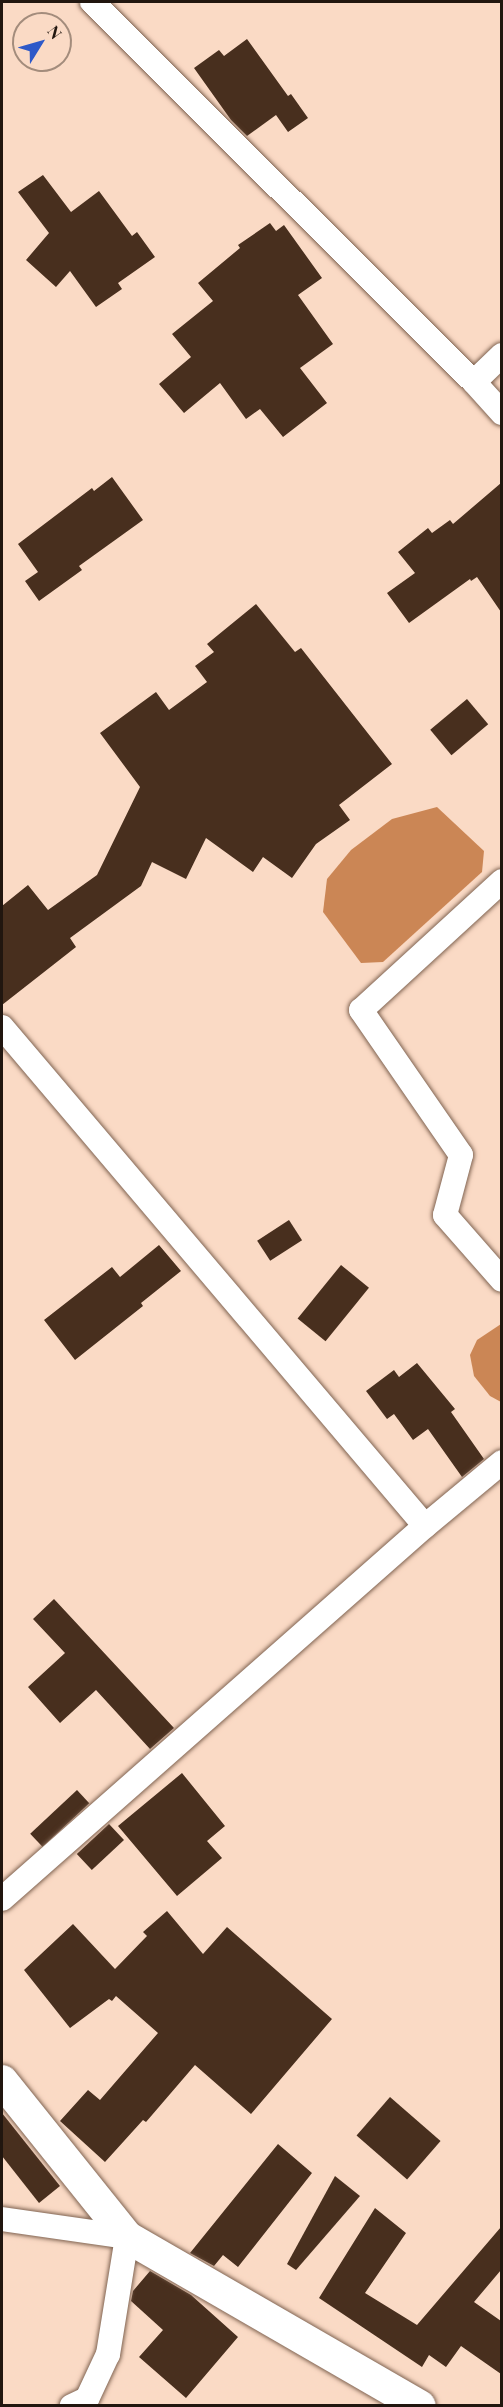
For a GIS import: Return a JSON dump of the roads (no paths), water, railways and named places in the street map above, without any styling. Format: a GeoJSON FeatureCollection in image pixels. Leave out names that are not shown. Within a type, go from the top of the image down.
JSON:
{"type":"FeatureCollection","features":[{"type":"Feature","properties":{"kind":"street"},"geometry":{"type":"LineString","coordinates":[[92,2],[474,382],[501,413]]}},
{"type":"Feature","properties":{"kind":"street"},"geometry":{"type":"LineString","coordinates":[[474,382],[501,355]]}},
{"type":"Feature","properties":{"kind":"street"},"geometry":{"type":"LineString","coordinates":[[501,881],[361,1010],[461,1155],[445,1215],[501,1280]]}},
{"type":"Feature","properties":{"kind":"street"},"geometry":{"type":"LineString","coordinates":[[2,1027],[425,1526]]}},
{"type":"Feature","properties":{"kind":"street"},"geometry":{"type":"LineString","coordinates":[[2,1899],[425,1526],[501,1462]]}},
{"type":"Feature","properties":{"kind":"street"},"geometry":{"type":"LineString","coordinates":[[2,2081],[127,2236],[420,2406]]}},
{"type":"Feature","properties":{"kind":"street"},"geometry":{"type":"LineString","coordinates":[[2,2218],[127,2236]]}},
{"type":"Feature","properties":{"kind":"street"},"geometry":{"type":"LineString","coordinates":[[72,2406],[87,2399],[108,2354],[127,2236]]}}]}
